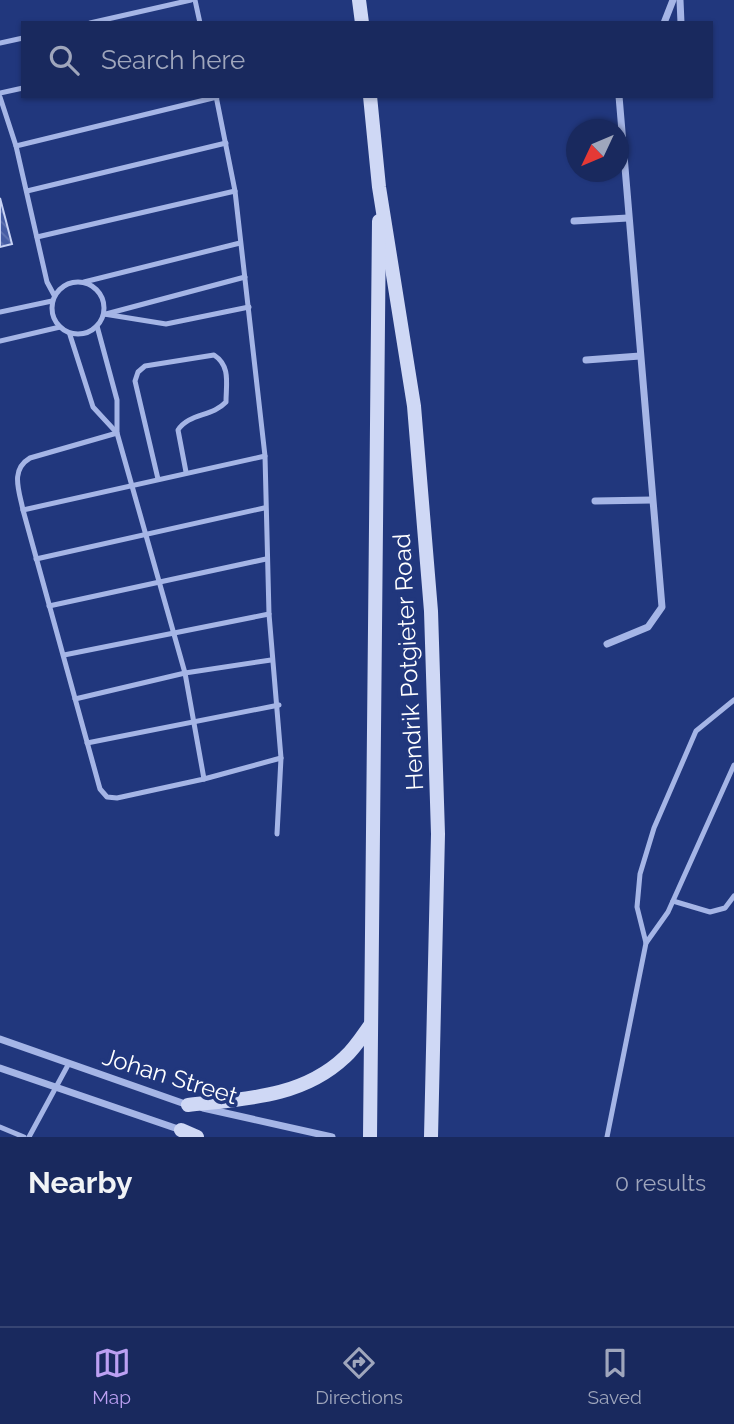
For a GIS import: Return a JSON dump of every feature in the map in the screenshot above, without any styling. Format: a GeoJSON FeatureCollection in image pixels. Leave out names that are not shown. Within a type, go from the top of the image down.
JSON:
{"type":"FeatureCollection","features":[{"type":"Feature","properties":{"kind":"main road"},"geometry":{"type":"LineString","coordinates":[[359,0],[362,21]]}},
{"type":"Feature","properties":{"kind":"main road","name":"Hendrik Potgieter Road"},"geometry":{"type":"LineString","coordinates":[[370,98],[380,187],[414,406],[431,611],[438,834],[431,1137]]}},
{"type":"Feature","properties":{"kind":"main road","name":"Hendrik Potgieter Road"},"geometry":{"type":"LineString","coordinates":[[370,1137],[380,187]]}},
{"type":"Feature","properties":{"kind":"main road"},"geometry":{"type":"LineString","coordinates":[[188,1105],[264,1097],[298,1087],[323,1075],[346,1057],[371,1024]]}},
{"type":"Feature","properties":{"kind":"main road"},"geometry":{"type":"LineString","coordinates":[[181,1130],[197,1137]]}},
{"type":"Feature","properties":{"kind":"street"},"geometry":{"type":"LineString","coordinates":[[665,21],[673,0]]}},
{"type":"Feature","properties":{"kind":"street"},"geometry":{"type":"LineString","coordinates":[[680,0],[681,21]]}},
{"type":"Feature","properties":{"kind":"street"},"geometry":{"type":"LineString","coordinates":[[607,644],[648,627],[660,614],[619,98]]}},
{"type":"Feature","properties":{"kind":"street"},"geometry":{"type":"LineString","coordinates":[[574,221],[628,218]]}},
{"type":"Feature","properties":{"kind":"street"},"geometry":{"type":"LineString","coordinates":[[586,360],[640,356]]}},
{"type":"Feature","properties":{"kind":"street"},"geometry":{"type":"LineString","coordinates":[[595,501],[652,500]]}},
{"type":"Feature","properties":{"kind":"street","name":"Johan Street"},"geometry":{"type":"LineString","coordinates":[[0,1039],[188,1105],[332,1137]]}},
{"type":"Feature","properties":{"kind":"street","name":"Johan Street"},"geometry":{"type":"LineString","coordinates":[[0,1068],[208,1137]]}},
{"type":"Feature","properties":{"kind":"lane"},"geometry":{"type":"LineString","coordinates":[[99,21],[193,0],[199,21]]}},
{"type":"Feature","properties":{"kind":"lane"},"geometry":{"type":"LineString","coordinates":[[0,43],[21,38]]}},
{"type":"Feature","properties":{"kind":"lane"},"geometry":{"type":"LineString","coordinates":[[21,89],[0,95],[16,146],[53,298],[52,315],[70,335],[93,407],[117,433]]}},
{"type":"Feature","properties":{"kind":"lane"},"geometry":{"type":"LineString","coordinates":[[16,146],[213,98]]}},
{"type":"Feature","properties":{"kind":"lane"},"geometry":{"type":"LineString","coordinates":[[217,98],[235,191],[264,456],[271,660],[279,705],[281,758],[277,834]]}},
{"type":"Feature","properties":{"kind":"lane"},"geometry":{"type":"LineString","coordinates":[[27,191],[226,144]]}},
{"type":"Feature","properties":{"kind":"lane"},"geometry":{"type":"LineString","coordinates":[[37,237],[235,191]]}},
{"type":"Feature","properties":{"kind":"lane"},"geometry":{"type":"LineString","coordinates":[[0,312],[53,298],[70,282],[84,282],[240,243]]}},
{"type":"Feature","properties":{"kind":"lane"},"geometry":{"type":"LineString","coordinates":[[104,314],[245,277]]}},
{"type":"Feature","properties":{"kind":"lane"},"geometry":{"type":"LineString","coordinates":[[70,335],[86,333],[97,326],[104,314],[103,300],[96,289],[84,282]]}},
{"type":"Feature","properties":{"kind":"lane"},"geometry":{"type":"LineString","coordinates":[[104,314],[166,324],[249,307]]}},
{"type":"Feature","properties":{"kind":"lane"},"geometry":{"type":"LineString","coordinates":[[97,326],[117,400],[117,433],[185,673],[196,720],[204,779]]}},
{"type":"Feature","properties":{"kind":"lane"},"geometry":{"type":"LineString","coordinates":[[0,341],[60,327]]}},
{"type":"Feature","properties":{"kind":"lane"},"geometry":{"type":"LineString","coordinates":[[158,479],[135,381],[138,372],[145,366],[214,355],[222,361],[226,370],[226,402],[215,411],[189,419],[178,430],[186,472]]}},
{"type":"Feature","properties":{"kind":"lane"},"geometry":{"type":"LineString","coordinates":[[117,433],[30,458],[21,463],[16,473],[36,559],[100,789],[107,797],[117,798],[204,779],[281,758]]}},
{"type":"Feature","properties":{"kind":"lane"},"geometry":{"type":"LineString","coordinates":[[23,510],[264,456]]}},
{"type":"Feature","properties":{"kind":"lane"},"geometry":{"type":"LineString","coordinates":[[36,559],[264,508]]}},
{"type":"Feature","properties":{"kind":"lane"},"geometry":{"type":"LineString","coordinates":[[49,606],[159,580],[266,559]]}},
{"type":"Feature","properties":{"kind":"lane"},"geometry":{"type":"LineString","coordinates":[[64,655],[269,614]]}},
{"type":"Feature","properties":{"kind":"lane"},"geometry":{"type":"LineString","coordinates":[[75,699],[185,673],[271,660]]}},
{"type":"Feature","properties":{"kind":"lane"},"geometry":{"type":"LineString","coordinates":[[646,943],[637,907],[640,874],[654,828],[696,731],[734,700]]}},
{"type":"Feature","properties":{"kind":"lane"},"geometry":{"type":"LineString","coordinates":[[87,743],[279,705]]}},
{"type":"Feature","properties":{"kind":"lane"},"geometry":{"type":"LineString","coordinates":[[607,1137],[646,943],[673,901],[734,765]]}},
{"type":"Feature","properties":{"kind":"lane"},"geometry":{"type":"LineString","coordinates":[[673,901],[710,912],[725,908],[734,896]]}},
{"type":"Feature","properties":{"kind":"lane"},"geometry":{"type":"LineString","coordinates":[[0,1127],[27,1137],[68,1065]]}},
{"type":"Feature","properties":{"kind":"building"},"geometry":{"type":"Polygon","coordinates":[[[0,198],[12,244],[0,247],[0,198]]]}}]}
